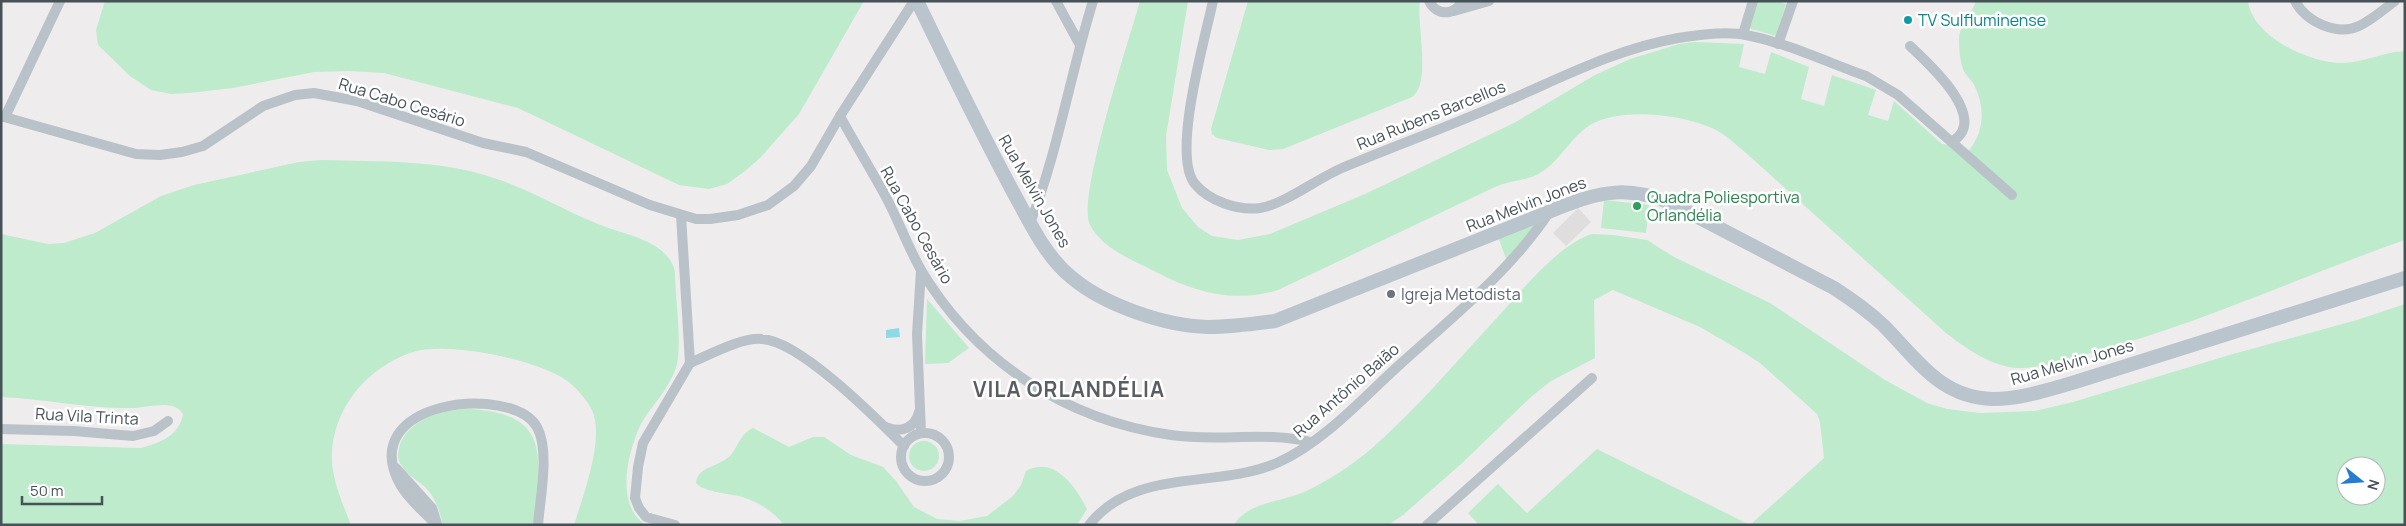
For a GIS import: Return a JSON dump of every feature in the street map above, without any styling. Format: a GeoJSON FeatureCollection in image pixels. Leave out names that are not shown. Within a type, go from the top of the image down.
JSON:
{"type":"FeatureCollection","features":[{"type":"Feature","properties":{"kind":"street"},"geometry":{"type":"LineString","coordinates":[[3,116],[60,1]]}},
{"type":"Feature","properties":{"kind":"street","name":"Rua Cabo Cesário"},"geometry":{"type":"LineString","coordinates":[[3,116],[136,154],[166,155],[203,146],[268,104],[295,95],[314,93],[357,101],[483,143],[526,152],[650,205],[696,219],[710,219],[738,215],[768,205],[785,194],[802,178],[915,1]]}},
{"type":"Feature","properties":{"kind":"street","name":"Rua Melvin Jones"},"geometry":{"type":"LineString","coordinates":[[915,1],[989,148],[1030,223],[1058,265],[1070,277],[1098,296],[1180,324],[1229,327],[1275,321],[1550,211],[1592,196],[1617,192],[1653,196],[1671,203],[1827,284],[1859,304],[1882,324],[1923,368],[1947,388],[1974,396],[1994,399],[2016,397],[2072,383],[2405,278]]}},
{"type":"Feature","properties":{"kind":"street"},"geometry":{"type":"LineString","coordinates":[[1056,1],[1080,45]]}},
{"type":"Feature","properties":{"kind":"street"},"geometry":{"type":"LineString","coordinates":[[1030,223],[1051,162],[1093,1]]}},
{"type":"Feature","properties":{"kind":"street","name":"Rua Rubens Barcellos"},"geometry":{"type":"LineString","coordinates":[[1213,1],[1186,127],[1187,167],[1196,185],[1208,196],[1223,203],[1248,208],[1265,207],[1339,169],[1507,101],[1576,69],[1611,56],[1678,38],[1744,34],[1778,44],[1866,76],[1898,95],[2012,195]]}},
{"type":"Feature","properties":{"kind":"street"},"geometry":{"type":"LineString","coordinates":[[1429,1],[1440,12],[1451,12],[1489,1]]}},
{"type":"Feature","properties":{"kind":"street"},"geometry":{"type":"LineString","coordinates":[[1451,12],[1456,10],[1462,1]]}},
{"type":"Feature","properties":{"kind":"street"},"geometry":{"type":"LineString","coordinates":[[1744,34],[1753,1]]}},
{"type":"Feature","properties":{"kind":"street"},"geometry":{"type":"LineString","coordinates":[[2295,1],[2302,11],[2314,21],[2342,29],[2361,25],[2395,1]]}},
{"type":"Feature","properties":{"kind":"street"},"geometry":{"type":"LineString","coordinates":[[1778,44],[1790,2]]}},
{"type":"Feature","properties":{"kind":"street"},"geometry":{"type":"LineString","coordinates":[[1910,46],[1948,84],[1958,98],[1963,125],[1959,136],[1953,142]]}},
{"type":"Feature","properties":{"kind":"street","name":"Rua Cabo Cesário"},"geometry":{"type":"LineString","coordinates":[[840,116],[887,199],[921,270],[950,312],[975,341],[1026,381],[1088,414],[1113,423],[1172,435],[1219,439],[1292,438],[1311,442]]}},
{"type":"Feature","properties":{"kind":"street","name":"Rua Antônio Baião"},"geometry":{"type":"LineString","coordinates":[[1089,525],[1106,507],[1137,491],[1172,482],[1264,467],[1279,462],[1311,442],[1340,419],[1517,256],[1550,211]]}},
{"type":"Feature","properties":{"kind":"street"},"geometry":{"type":"LineString","coordinates":[[675,525],[653,520],[642,513],[636,504],[635,489],[643,443],[690,364],[681,215]]}},
{"type":"Feature","properties":{"kind":"street"},"geometry":{"type":"LineString","coordinates":[[921,270],[918,334],[921,433]]}},
{"type":"Feature","properties":{"kind":"street"},"geometry":{"type":"LineString","coordinates":[[690,364],[744,342],[756,339],[771,340],[806,359],[842,388],[904,446]]}},
{"type":"Feature","properties":{"kind":"street"},"geometry":{"type":"LineString","coordinates":[[1427,525],[1592,378]]}},
{"type":"Feature","properties":{"kind":"street"},"geometry":{"type":"LineString","coordinates":[[437,525],[405,492],[396,476],[393,451],[397,436],[410,421],[426,412],[445,406],[466,405],[499,406],[520,412],[535,424],[542,442],[543,459],[538,525]]}},
{"type":"Feature","properties":{"kind":"street"},"geometry":{"type":"LineString","coordinates":[[885,427],[895,430],[908,428],[916,421],[920,409]]}},
{"type":"Feature","properties":{"kind":"street","name":"Rua Vila Trinta"},"geometry":{"type":"LineString","coordinates":[[1,429],[74,431],[133,436],[154,431],[168,421]]}},
{"type":"Feature","properties":{"kind":"street"},"geometry":{"type":"LineString","coordinates":[[921,433],[936,436],[947,448],[948,464],[939,477],[924,481],[909,475],[901,461],[904,446],[911,438],[921,433]]}},
{"type":"Feature","properties":{"kind":"shaded area"},"geometry":{"type":"Polygon","coordinates":[[[1578,208],[1591,222],[1566,246],[1553,233],[1578,208]]]}},
{"type":"Feature","properties":{"kind":"green space"},"geometry":{"type":"Polygon","coordinates":[[[105,1],[864,1],[799,114],[760,158],[745,171],[727,184],[709,189],[679,185],[518,108],[384,73],[314,72],[233,88],[189,93],[171,94],[151,90],[130,76],[98,45],[96,30],[105,1]]]}},
{"type":"Feature","properties":{"kind":"green space"},"geometry":{"type":"Polygon","coordinates":[[[1140,1],[1188,1],[1166,136],[1167,170],[1182,208],[1198,227],[1212,236],[1238,240],[1270,234],[1365,194],[1514,123],[1595,75],[1630,59],[1679,44],[1694,42],[1744,44],[1739,67],[1765,74],[1771,52],[1809,67],[1801,99],[1824,106],[1832,75],[1876,90],[1868,115],[1888,121],[1894,101],[1942,144],[1949,145],[1962,157],[1975,142],[1979,134],[1982,115],[1979,96],[1963,68],[1959,44],[1959,35],[1976,1],[2248,1],[2252,14],[2271,36],[2299,53],[2314,58],[2328,62],[2349,63],[2405,51],[2405,240],[2214,313],[2137,339],[2047,365],[2027,368],[2007,367],[1979,355],[1946,333],[1746,153],[1721,133],[1699,123],[1684,119],[1651,114],[1634,114],[1603,119],[1590,125],[1577,136],[1554,162],[1535,176],[1497,186],[1278,290],[1246,296],[1216,294],[1187,286],[1130,259],[1102,241],[1090,225],[1088,210],[1090,185],[1097,153],[1140,1]]]}},
{"type":"Feature","properties":{"kind":"green space"},"geometry":{"type":"Polygon","coordinates":[[[1248,1],[1420,1],[1422,67],[1418,90],[1412,97],[1283,149],[1269,150],[1217,138],[1212,134],[1211,129],[1248,1]]]}},
{"type":"Feature","properties":{"kind":"green space"},"geometry":{"type":"Polygon","coordinates":[[[1756,1],[1777,1],[1786,4],[1776,36],[1748,28],[1756,1]]]}},
{"type":"Feature","properties":{"kind":"green space"},"geometry":{"type":"Polygon","coordinates":[[[322,160],[430,164],[473,172],[508,183],[598,224],[644,240],[664,253],[671,261],[675,272],[679,331],[677,364],[666,389],[640,426],[631,451],[626,479],[630,505],[636,516],[646,525],[574,525],[591,467],[596,436],[592,410],[582,395],[570,383],[539,367],[517,360],[471,351],[429,349],[413,352],[396,359],[380,369],[366,380],[344,409],[337,426],[333,444],[332,463],[337,487],[351,525],[1,525],[1,444],[141,448],[162,441],[173,433],[178,427],[183,414],[179,409],[167,405],[116,408],[1,397],[1,234],[48,244],[64,243],[95,233],[161,196],[194,185],[299,162],[322,160]]]}},
{"type":"Feature","properties":{"kind":"green space"},"geometry":{"type":"Polygon","coordinates":[[[1604,200],[1649,205],[1646,233],[1601,228],[1604,200]]]}},
{"type":"Feature","properties":{"kind":"green space"},"geometry":{"type":"Polygon","coordinates":[[[1544,216],[1507,261],[1498,237],[1544,216]]]}},
{"type":"Feature","properties":{"kind":"green space"},"geometry":{"type":"Polygon","coordinates":[[[1592,234],[1647,240],[1674,257],[1770,303],[1885,380],[1927,403],[1947,409],[1980,413],[2035,411],[2073,402],[2233,354],[2357,320],[2405,304],[2405,525],[1750,525],[1824,458],[1820,422],[1817,414],[1760,363],[1743,352],[1700,327],[1613,290],[1594,300],[1595,358],[1551,381],[1531,397],[1461,464],[1403,515],[1388,525],[1234,525],[1240,517],[1256,507],[1304,492],[1322,483],[1371,449],[1419,403],[1539,272],[1566,248],[1592,234]]]}},
{"type":"Feature","properties":{"kind":"green space"},"geometry":{"type":"Polygon","coordinates":[[[927,299],[969,348],[948,363],[925,364],[927,299]]]}},
{"type":"Feature","properties":{"kind":"green space"},"geometry":{"type":"Polygon","coordinates":[[[472,409],[499,413],[517,421],[529,431],[536,445],[538,461],[534,525],[443,525],[432,495],[401,464],[398,453],[403,438],[418,422],[439,413],[472,409]]]}},
{"type":"Feature","properties":{"kind":"green space"},"geometry":{"type":"Polygon","coordinates":[[[753,428],[789,447],[813,437],[824,437],[851,455],[883,467],[896,481],[914,507],[937,519],[960,521],[987,516],[1013,496],[1021,485],[1026,471],[1036,467],[1046,467],[1055,470],[1063,476],[1077,492],[1087,509],[1077,525],[784,525],[771,512],[756,502],[739,496],[705,489],[696,483],[700,473],[731,455],[743,436],[753,428]]]}},
{"type":"Feature","properties":{"kind":"green space"},"geometry":{"type":"Polygon","coordinates":[[[924,441],[935,445],[939,456],[935,467],[924,471],[913,467],[909,456],[913,445],[924,441]]]}},
{"type":"Feature","properties":{"kind":"green space"},"geometry":{"type":"Polygon","coordinates":[[[1597,449],[1750,525],[1479,525],[1468,513],[1498,484],[1527,513],[1597,449]]]}},
{"type":"Feature","properties":{"kind":"water"},"geometry":{"type":"Polygon","coordinates":[[[899,328],[900,337],[886,338],[886,330],[899,328]]]}},
{"type":"Feature","properties":{"kind":"place","name":"TV Sulfluminense"},"geometry":{"type":"Point","coordinates":[1908,20]}},
{"type":"Feature","properties":{"kind":"place","name":"Quadra Poliesportiva Orlandélia"},"geometry":{"type":"Point","coordinates":[1637,206]}},
{"type":"Feature","properties":{"kind":"place","name":"Igreja Metodista"},"geometry":{"type":"Point","coordinates":[1391,294]}},
{"type":"Feature","properties":{"kind":"district","name":"VILA ORLANDÉLIA"},"geometry":{"type":"Point","coordinates":[1069,389]}}]}
